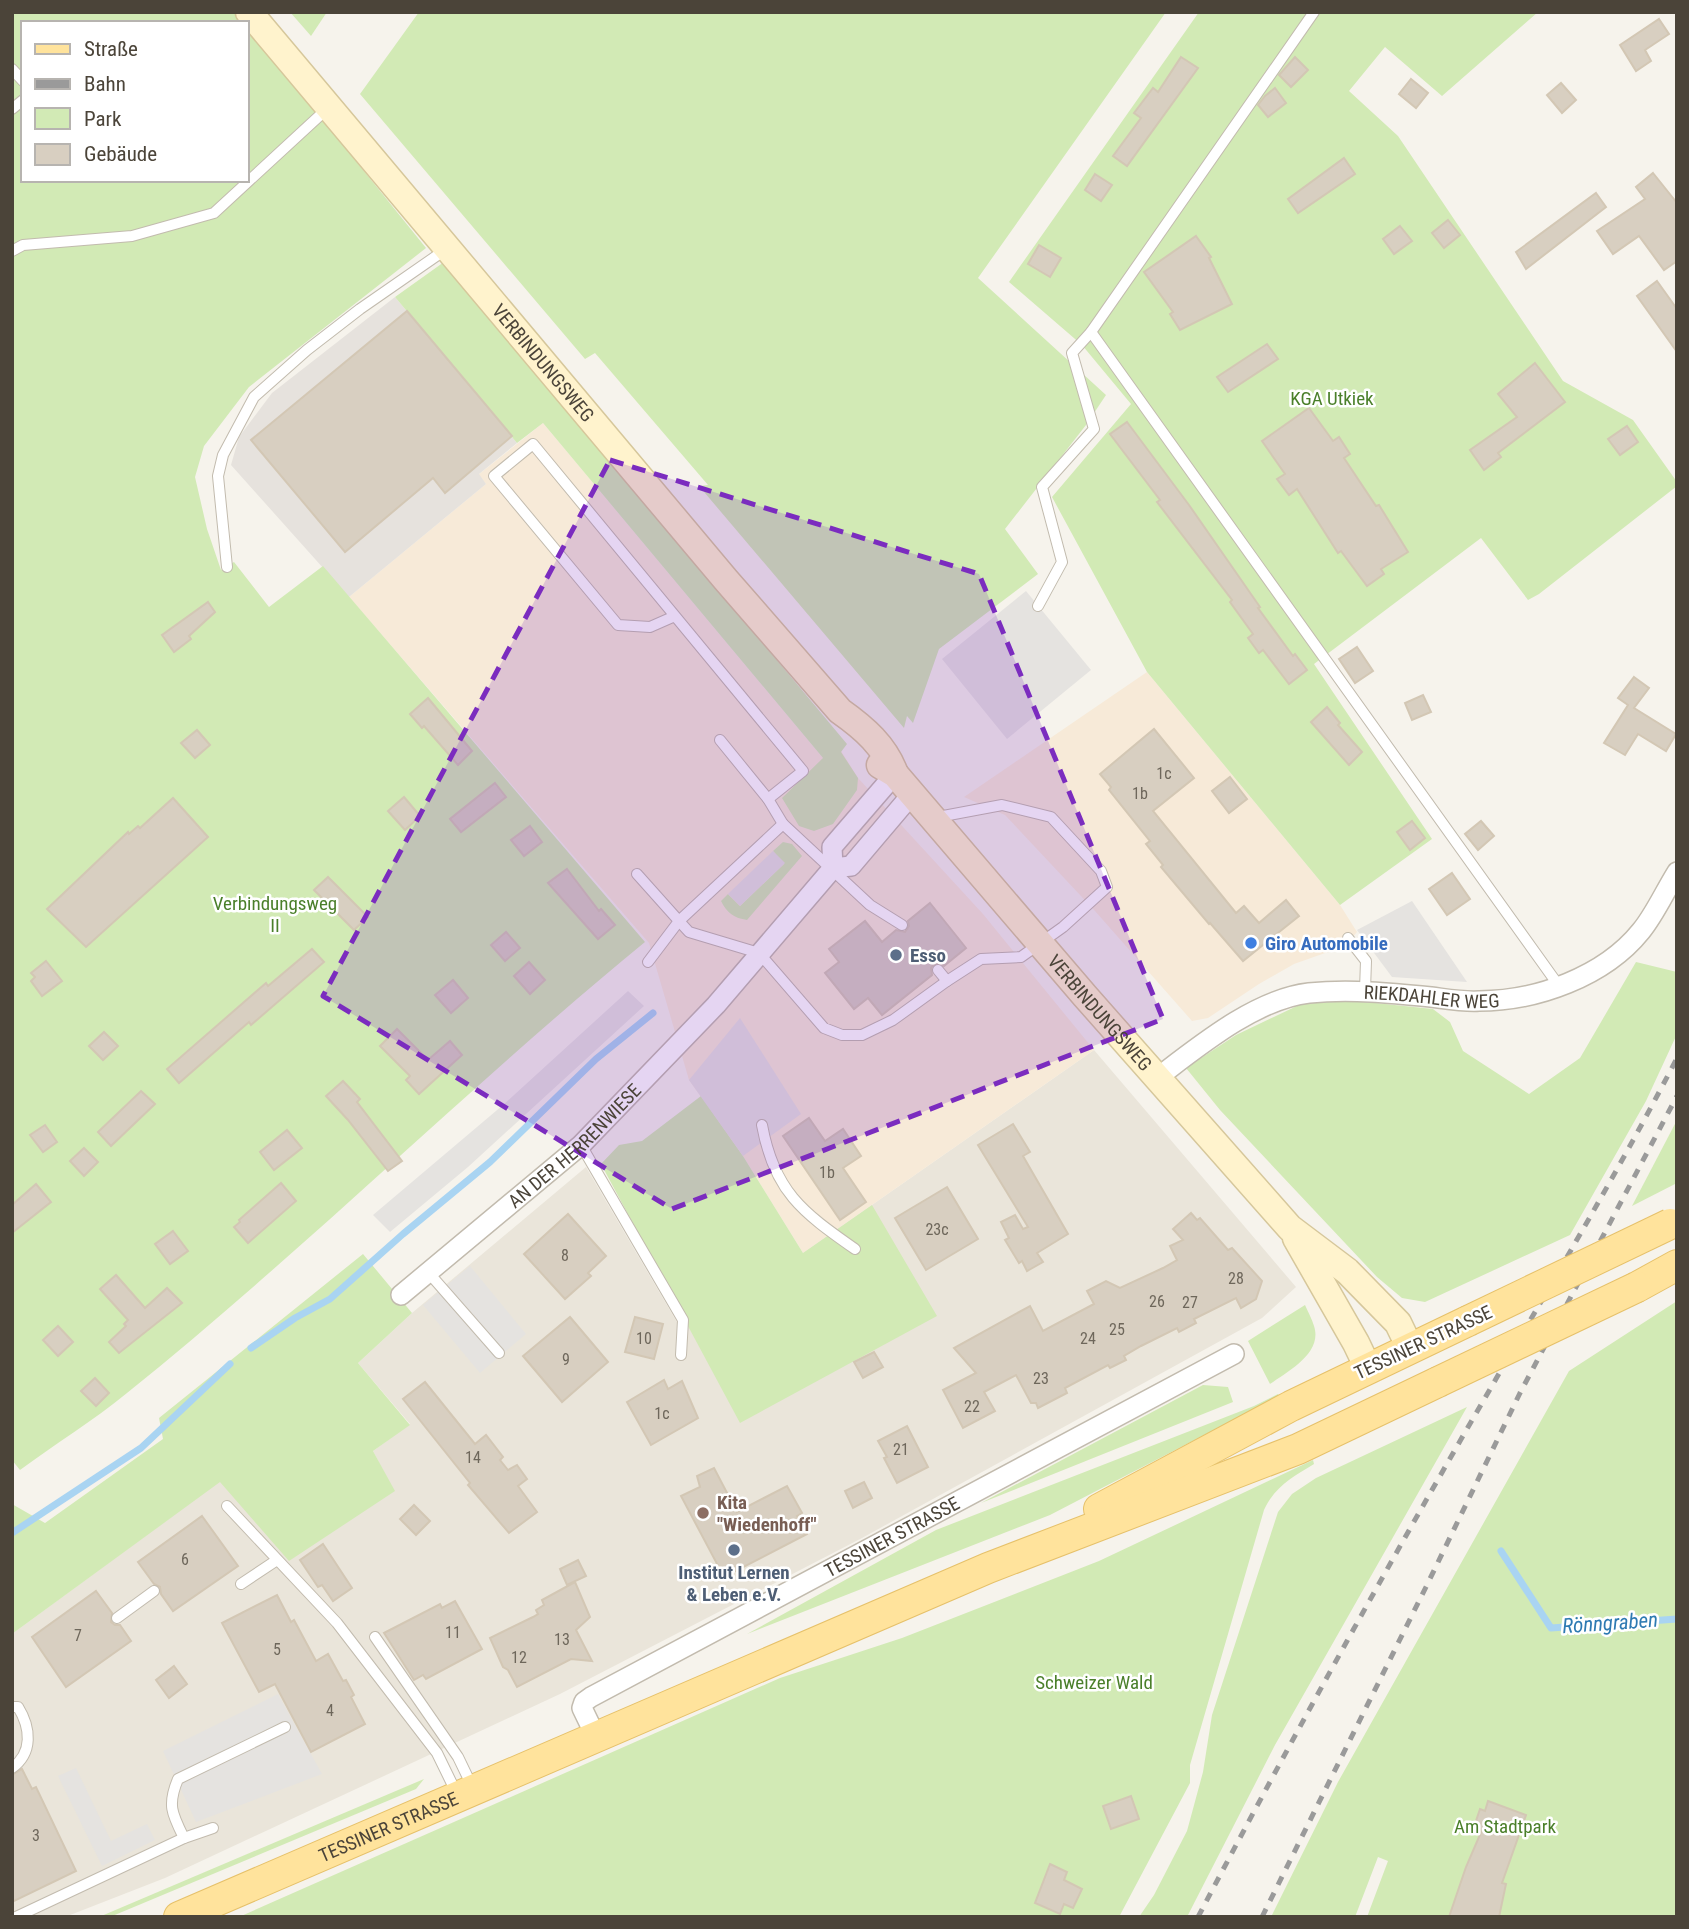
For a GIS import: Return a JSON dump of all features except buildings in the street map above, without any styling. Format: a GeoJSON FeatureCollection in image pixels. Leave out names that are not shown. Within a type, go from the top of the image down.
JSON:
{"type":"FeatureCollection","features":[{"type":"Feature","properties":{"kind":"main road","name":"VERBINDUNGSWEG"},"geometry":{"type":"LineString","coordinates":[[251,21],[329,107],[726,580],[840,711],[852,736],[878,764],[895,774],[933,818],[1031,950],[1157,1078],[1290,1228],[1368,1368]]}},
{"type":"Feature","properties":{"kind":"main road","name":"TESSINER STRASSE"},"geometry":{"type":"LineString","coordinates":[[988,1568],[1270,1417],[1673,1223]]}},
{"type":"Feature","properties":{"kind":"main road","name":"VERBINDUNGSWEG"},"geometry":{"type":"LineString","coordinates":[[1290,1228],[1347,1270],[1398,1323],[1410,1348]]}},
{"type":"Feature","properties":{"kind":"main road","name":"TESSINER STRASSE"},"geometry":{"type":"LineString","coordinates":[[179,1917],[988,1568],[1298,1449],[1637,1287],[1677,1265]]}},
{"type":"Feature","properties":{"kind":"main road"},"geometry":{"type":"LineString","coordinates":[[1410,1348],[1433,1385]]}},
{"type":"Feature","properties":{"kind":"main road"},"geometry":{"type":"LineString","coordinates":[[1368,1368],[1387,1407]]}},
{"type":"Feature","properties":{"kind":"street"},"geometry":{"type":"LineString","coordinates":[[833,869],[832,847],[895,774]]}},
{"type":"Feature","properties":{"kind":"street"},"geometry":{"type":"LineString","coordinates":[[759,953],[833,869],[851,866],[912,794]]}},
{"type":"Feature","properties":{"kind":"street","name":"RIEKDAHLER WEG"},"geometry":{"type":"LineString","coordinates":[[1157,1078],[1218,1033],[1280,1001],[1308,993],[1365,990],[1478,1002],[1529,995],[1559,986],[1583,976],[1613,958],[1640,932],[1677,872]]}},
{"type":"Feature","properties":{"kind":"street","name":"AN DER HERRENWIESE"},"geometry":{"type":"LineString","coordinates":[[401,1295],[581,1144],[735,983],[759,953]]}},
{"type":"Feature","properties":{"kind":"street","name":"TESSINER STRASSE"},"geometry":{"type":"LineString","coordinates":[[596,1737],[582,1708],[591,1697],[1234,1353]]}},
{"type":"Feature","properties":{"kind":"lane"},"geometry":{"type":"LineString","coordinates":[[1038,606],[1062,562],[1042,487],[1094,429],[1072,353],[1091,332],[1314,12]]}},
{"type":"Feature","properties":{"kind":"lane"},"geometry":{"type":"LineString","coordinates":[[248,182],[329,107]]}},
{"type":"Feature","properties":{"kind":"lane"},"geometry":{"type":"LineString","coordinates":[[12,251],[23,245],[132,236],[214,213],[248,182]]}},
{"type":"Feature","properties":{"kind":"lane"},"geometry":{"type":"LineString","coordinates":[[227,566],[218,476],[223,455],[254,397],[307,350],[360,309],[448,248]]}},
{"type":"Feature","properties":{"kind":"lane"},"geometry":{"type":"LineString","coordinates":[[1091,332],[1559,986]]}},
{"type":"Feature","properties":{"kind":"lane"},"geometry":{"type":"LineString","coordinates":[[676,616],[650,626],[618,625],[494,475],[533,444],[676,616],[803,771],[768,799]]}},
{"type":"Feature","properties":{"kind":"lane"},"geometry":{"type":"LineString","coordinates":[[720,740],[768,799],[783,824],[870,905],[902,925]]}},
{"type":"Feature","properties":{"kind":"lane"},"geometry":{"type":"LineString","coordinates":[[637,874],[689,932],[759,953],[824,1028],[842,1035],[862,1035],[893,1020],[981,959],[1031,950],[1107,887],[1101,871],[1051,817],[1002,804],[933,818]]}},
{"type":"Feature","properties":{"kind":"lane"},"geometry":{"type":"LineString","coordinates":[[649,962],[679,921],[783,824]]}},
{"type":"Feature","properties":{"kind":"lane"},"geometry":{"type":"LineString","coordinates":[[1348,938],[1366,961],[1365,990]]}},
{"type":"Feature","properties":{"kind":"lane"},"geometry":{"type":"LineString","coordinates":[[938,970],[947,981]]}},
{"type":"Feature","properties":{"kind":"lane"},"geometry":{"type":"LineString","coordinates":[[762,1125],[767,1154],[792,1198],[816,1222],[855,1248]]}},
{"type":"Feature","properties":{"kind":"lane"},"geometry":{"type":"LineString","coordinates":[[581,1144],[683,1321],[681,1355]]}},
{"type":"Feature","properties":{"kind":"lane"},"geometry":{"type":"LineString","coordinates":[[428,1272],[499,1353]]}},
{"type":"Feature","properties":{"kind":"lane"},"geometry":{"type":"LineString","coordinates":[[227,1506],[337,1623],[466,1793]]}},
{"type":"Feature","properties":{"kind":"lane"},"geometry":{"type":"LineString","coordinates":[[241,1584],[277,1560]]}},
{"type":"Feature","properties":{"kind":"lane"},"geometry":{"type":"LineString","coordinates":[[117,1618],[154,1591]]}},
{"type":"Feature","properties":{"kind":"lane"},"geometry":{"type":"LineString","coordinates":[[375,1637],[458,1757],[466,1793]]}},
{"type":"Feature","properties":{"kind":"lane"},"geometry":{"type":"LineString","coordinates":[[12,1707],[18,1707],[23,1715],[29,1745],[23,1759],[12,1768]]}},
{"type":"Feature","properties":{"kind":"lane"},"geometry":{"type":"LineString","coordinates":[[184,1838],[172,1812],[172,1793],[178,1779],[285,1727]]}},
{"type":"Feature","properties":{"kind":"lane"},"geometry":{"type":"LineString","coordinates":[[16,1917],[184,1838],[213,1828]]}},
{"type":"Feature","properties":{"kind":"highlighted area"},"geometry":{"type":"Polygon","coordinates":[[[610,460],[979,574],[1163,1019],[672,1209],[323,996],[610,460]]]}},
{"type":"Feature","properties":{"kind":"shaded area"},"geometry":{"type":"Polygon","coordinates":[[[395,297],[517,443],[479,474],[486,484],[349,597],[231,465],[239,437],[272,393],[395,297]]]}},
{"type":"Feature","properties":{"kind":"shaded area"},"geometry":{"type":"Polygon","coordinates":[[[543,423],[823,758],[841,751],[858,778],[983,914],[1094,1050],[803,1253],[743,1156],[689,1080],[649,943],[349,597],[486,484],[478,475],[543,423]]]}},
{"type":"Feature","properties":{"kind":"shaded area"},"geometry":{"type":"Polygon","coordinates":[[[1026,591],[1091,670],[1007,739],[942,659],[1026,591]]]}},
{"type":"Feature","properties":{"kind":"shaded area"},"geometry":{"type":"Polygon","coordinates":[[[1147,672],[1340,905],[1357,932],[1345,946],[1294,964],[1208,1018],[1192,1021],[1095,911],[1005,815],[964,797],[1147,672]]]}},
{"type":"Feature","properties":{"kind":"shaded area"},"geometry":{"type":"Polygon","coordinates":[[[773,851],[785,863],[740,906],[728,894],[773,851]]]}},
{"type":"Feature","properties":{"kind":"shaded area"},"geometry":{"type":"Polygon","coordinates":[[[1412,901],[1467,982],[1392,977],[1357,930],[1412,901]]]}},
{"type":"Feature","properties":{"kind":"shaded area"},"geometry":{"type":"Polygon","coordinates":[[[628,991],[644,1006],[468,1167],[390,1232],[373,1215],[503,1105],[628,991]]]}},
{"type":"Feature","properties":{"kind":"shaded area"},"geometry":{"type":"Polygon","coordinates":[[[740,1018],[801,1114],[743,1156],[689,1080],[740,1018]]]}},
{"type":"Feature","properties":{"kind":"shaded area"},"geometry":{"type":"Polygon","coordinates":[[[1094,1050],[1296,1287],[1262,1318],[862,1538],[560,1694],[165,1878],[65,1917],[12,1917],[12,1634],[220,1481],[394,1491],[373,1451],[410,1424],[358,1363],[412,1313],[586,1167],[678,1324],[803,1253],[1094,1050]]]}},
{"type":"Feature","properties":{"kind":"shaded area"},"geometry":{"type":"Polygon","coordinates":[[[470,1266],[526,1334],[480,1373],[423,1305],[470,1266]]]}},
{"type":"Feature","properties":{"kind":"shaded area"},"geometry":{"type":"Polygon","coordinates":[[[278,1694],[322,1774],[196,1822],[163,1751],[278,1694]]]}},
{"type":"Feature","properties":{"kind":"shaded area"},"geometry":{"type":"Polygon","coordinates":[[[76,1768],[111,1841],[147,1824],[155,1840],[102,1866],[58,1776],[76,1768]]]}},
{"type":"Feature","properties":{"kind":"green space","name":"Verbindungsweg II"},"geometry":{"type":"Polygon","coordinates":[[[12,12],[235,12],[242,21],[21,21],[21,182],[248,182],[248,27],[426,248],[249,387],[204,446],[195,477],[207,529],[221,570],[234,562],[269,607],[323,566],[645,942],[515,1053],[259,1282],[114,1403],[20,1470],[12,1460],[12,12]]]}},
{"type":"Feature","properties":{"kind":"green space"},"geometry":{"type":"Polygon","coordinates":[[[290,12],[327,12],[311,36],[290,12]]]}},
{"type":"Feature","properties":{"kind":"green space"},"geometry":{"type":"Polygon","coordinates":[[[419,12],[1166,12],[978,278],[1106,395],[1005,529],[1038,574],[939,649],[913,723],[907,716],[904,728],[699,486],[708,485],[595,353],[585,359],[360,94],[419,12]]]}},
{"type":"Feature","properties":{"kind":"green space","name":"KGA Utkiek"},"geometry":{"type":"Polygon","coordinates":[[[1199,12],[1538,12],[1442,96],[1385,47],[1349,91],[1398,136],[1563,381],[1633,420],[1677,482],[1677,486],[1528,600],[1481,538],[1314,664],[1432,839],[1340,905],[1147,672],[1052,497],[1131,404],[1082,345],[1009,282],[1199,12]]]}},
{"type":"Feature","properties":{"kind":"green space"},"geometry":{"type":"Polygon","coordinates":[[[444,262],[847,744],[841,752],[858,778],[857,790],[833,824],[814,831],[799,826],[782,798],[823,758],[543,423],[517,443],[395,297],[444,262]]]}},
{"type":"Feature","properties":{"kind":"green space"},"geometry":{"type":"Polygon","coordinates":[[[783,842],[792,844],[802,856],[747,920],[731,914],[721,901],[728,894],[740,906],[784,864],[773,851],[783,842]]]}},
{"type":"Feature","properties":{"kind":"green space"},"geometry":{"type":"Polygon","coordinates":[[[1636,962],[1677,972],[1677,1034],[1646,1101],[1570,1235],[1425,1302],[1402,1298],[1377,1277],[1220,1110],[1186,1068],[1236,1035],[1299,1005],[1337,999],[1433,1009],[1450,1022],[1463,1051],[1529,1094],[1580,1058],[1636,962]]]}},
{"type":"Feature","properties":{"kind":"green space"},"geometry":{"type":"Polygon","coordinates":[[[701,1096],[743,1156],[803,1253],[872,1205],[937,1316],[740,1423],[601,1164],[619,1145],[642,1141],[701,1096]]]}},
{"type":"Feature","properties":{"kind":"green space"},"geometry":{"type":"Polygon","coordinates":[[[1677,1120],[1677,1183],[1632,1206],[1677,1120]]]}},
{"type":"Feature","properties":{"kind":"green space"},"geometry":{"type":"Polygon","coordinates":[[[363,1254],[412,1313],[358,1363],[410,1425],[373,1451],[395,1491],[289,1561],[220,1482],[12,1634],[12,1504],[45,1523],[163,1439],[159,1418],[363,1254]]]}},
{"type":"Feature","properties":{"kind":"green space","name":"Am Stadtpark"},"geometry":{"type":"Polygon","coordinates":[[[1677,1301],[1677,1917],[1367,1917],[1388,1861],[1378,1857],[1355,1917],[1271,1917],[1338,1782],[1569,1371],[1677,1301]]]}},
{"type":"Feature","properties":{"kind":"green space"},"geometry":{"type":"Polygon","coordinates":[[[1305,1305],[1314,1326],[1313,1345],[1302,1360],[1270,1384],[1248,1341],[1305,1305]]]}},
{"type":"Feature","properties":{"kind":"green space"},"geometry":{"type":"Polygon","coordinates":[[[1203,1385],[1228,1387],[1233,1402],[981,1503],[1203,1385]]]}},
{"type":"Feature","properties":{"kind":"green space"},"geometry":{"type":"Polygon","coordinates":[[[1278,1394],[1279,1396],[1050,1515],[747,1634],[936,1530],[1254,1406],[1278,1394]]]}},
{"type":"Feature","properties":{"kind":"green space"},"geometry":{"type":"Polygon","coordinates":[[[1467,1407],[1275,1745],[1187,1917],[1139,1917],[1154,1895],[1187,1831],[1203,1772],[1212,1715],[1278,1512],[1292,1494],[1316,1478],[1467,1407]]]}},
{"type":"Feature","properties":{"kind":"green space","name":"Schweizer Wald"},"geometry":{"type":"Polygon","coordinates":[[[1313,1460],[1314,1464],[1279,1488],[1264,1510],[1190,1765],[1190,1783],[1119,1917],[239,1917],[780,1678],[902,1638],[1099,1561],[1313,1460]]]}},
{"type":"Feature","properties":{"kind":"green space"},"geometry":{"type":"Polygon","coordinates":[[[424,1779],[416,1789],[110,1917],[99,1917],[424,1779]]]}},
{"type":"Feature","properties":{"kind":"waterway"},"geometry":{"type":"LineString","coordinates":[[251,1348],[295,1318],[330,1299],[490,1162],[596,1059],[653,1013]]}},
{"type":"Feature","properties":{"kind":"waterway"},"geometry":{"type":"LineString","coordinates":[[12,1533],[141,1448],[230,1364]]}},
{"type":"Feature","properties":{"kind":"waterway","name":"Rönngraben"},"geometry":{"type":"LineString","coordinates":[[1501,1551],[1551,1628],[1677,1619]]}},
{"type":"Feature","properties":{"kind":"railway"},"geometry":{"type":"LineString","coordinates":[[1198,1917],[1373,1594],[1606,1189],[1677,1058]]}},
{"type":"Feature","properties":{"kind":"railway"},"geometry":{"type":"LineString","coordinates":[[1262,1917],[1520,1393],[1677,1096]]}},
{"type":"Feature","properties":{"kind":"place","name":"Giro Automobile"},"geometry":{"type":"Point","coordinates":[1251,943]}},
{"type":"Feature","properties":{"kind":"place","name":"Esso"},"geometry":{"type":"Point","coordinates":[896,955]}},
{"type":"Feature","properties":{"kind":"place","name":"Kita \"Wiedenhoff\""},"geometry":{"type":"Point","coordinates":[703,1513]}},
{"type":"Feature","properties":{"kind":"place","name":"Institut Lernen & Leben e.V."},"geometry":{"type":"Point","coordinates":[734,1550]}}]}
